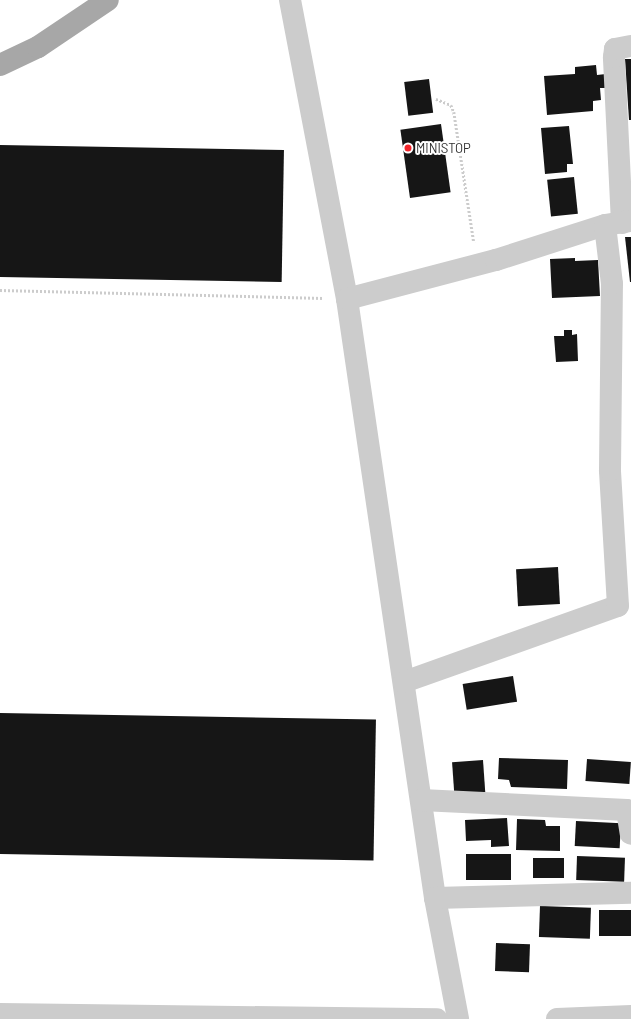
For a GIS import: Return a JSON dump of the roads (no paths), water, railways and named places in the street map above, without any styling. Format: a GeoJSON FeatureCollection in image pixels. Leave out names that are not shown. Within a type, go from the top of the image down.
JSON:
{"type":"FeatureCollection","features":[{"type":"Feature","properties":{"kind":"main road"},"geometry":{"type":"LineString","coordinates":[[0,65],[38,47],[108,0]]}},
{"type":"Feature","properties":{"kind":"street"},"geometry":{"type":"LineString","coordinates":[[290,0],[348,299],[435,898],[458,1019]]}},
{"type":"Feature","properties":{"kind":"street"},"geometry":{"type":"LineString","coordinates":[[404,682],[618,606],[610,448],[612,284],[620,223],[614,57],[615,49],[631,46]]}},
{"type":"Feature","properties":{"kind":"street"},"geometry":{"type":"LineString","coordinates":[[348,299],[620,223]]}},
{"type":"Feature","properties":{"kind":"street"},"geometry":{"type":"LineString","coordinates":[[421,800],[627,810],[631,834]]}},
{"type":"Feature","properties":{"kind":"street"},"geometry":{"type":"LineString","coordinates":[[435,898],[631,894]]}},
{"type":"Feature","properties":{"kind":"street"},"geometry":{"type":"LineString","coordinates":[[0,1014],[437,1019]]}},
{"type":"Feature","properties":{"kind":"street"},"geometry":{"type":"LineString","coordinates":[[557,1019],[631,1016]]}},
{"type":"Feature","properties":{"kind":"place","name":"MINISTOP"},"geometry":{"type":"Point","coordinates":[408,148]}}]}
